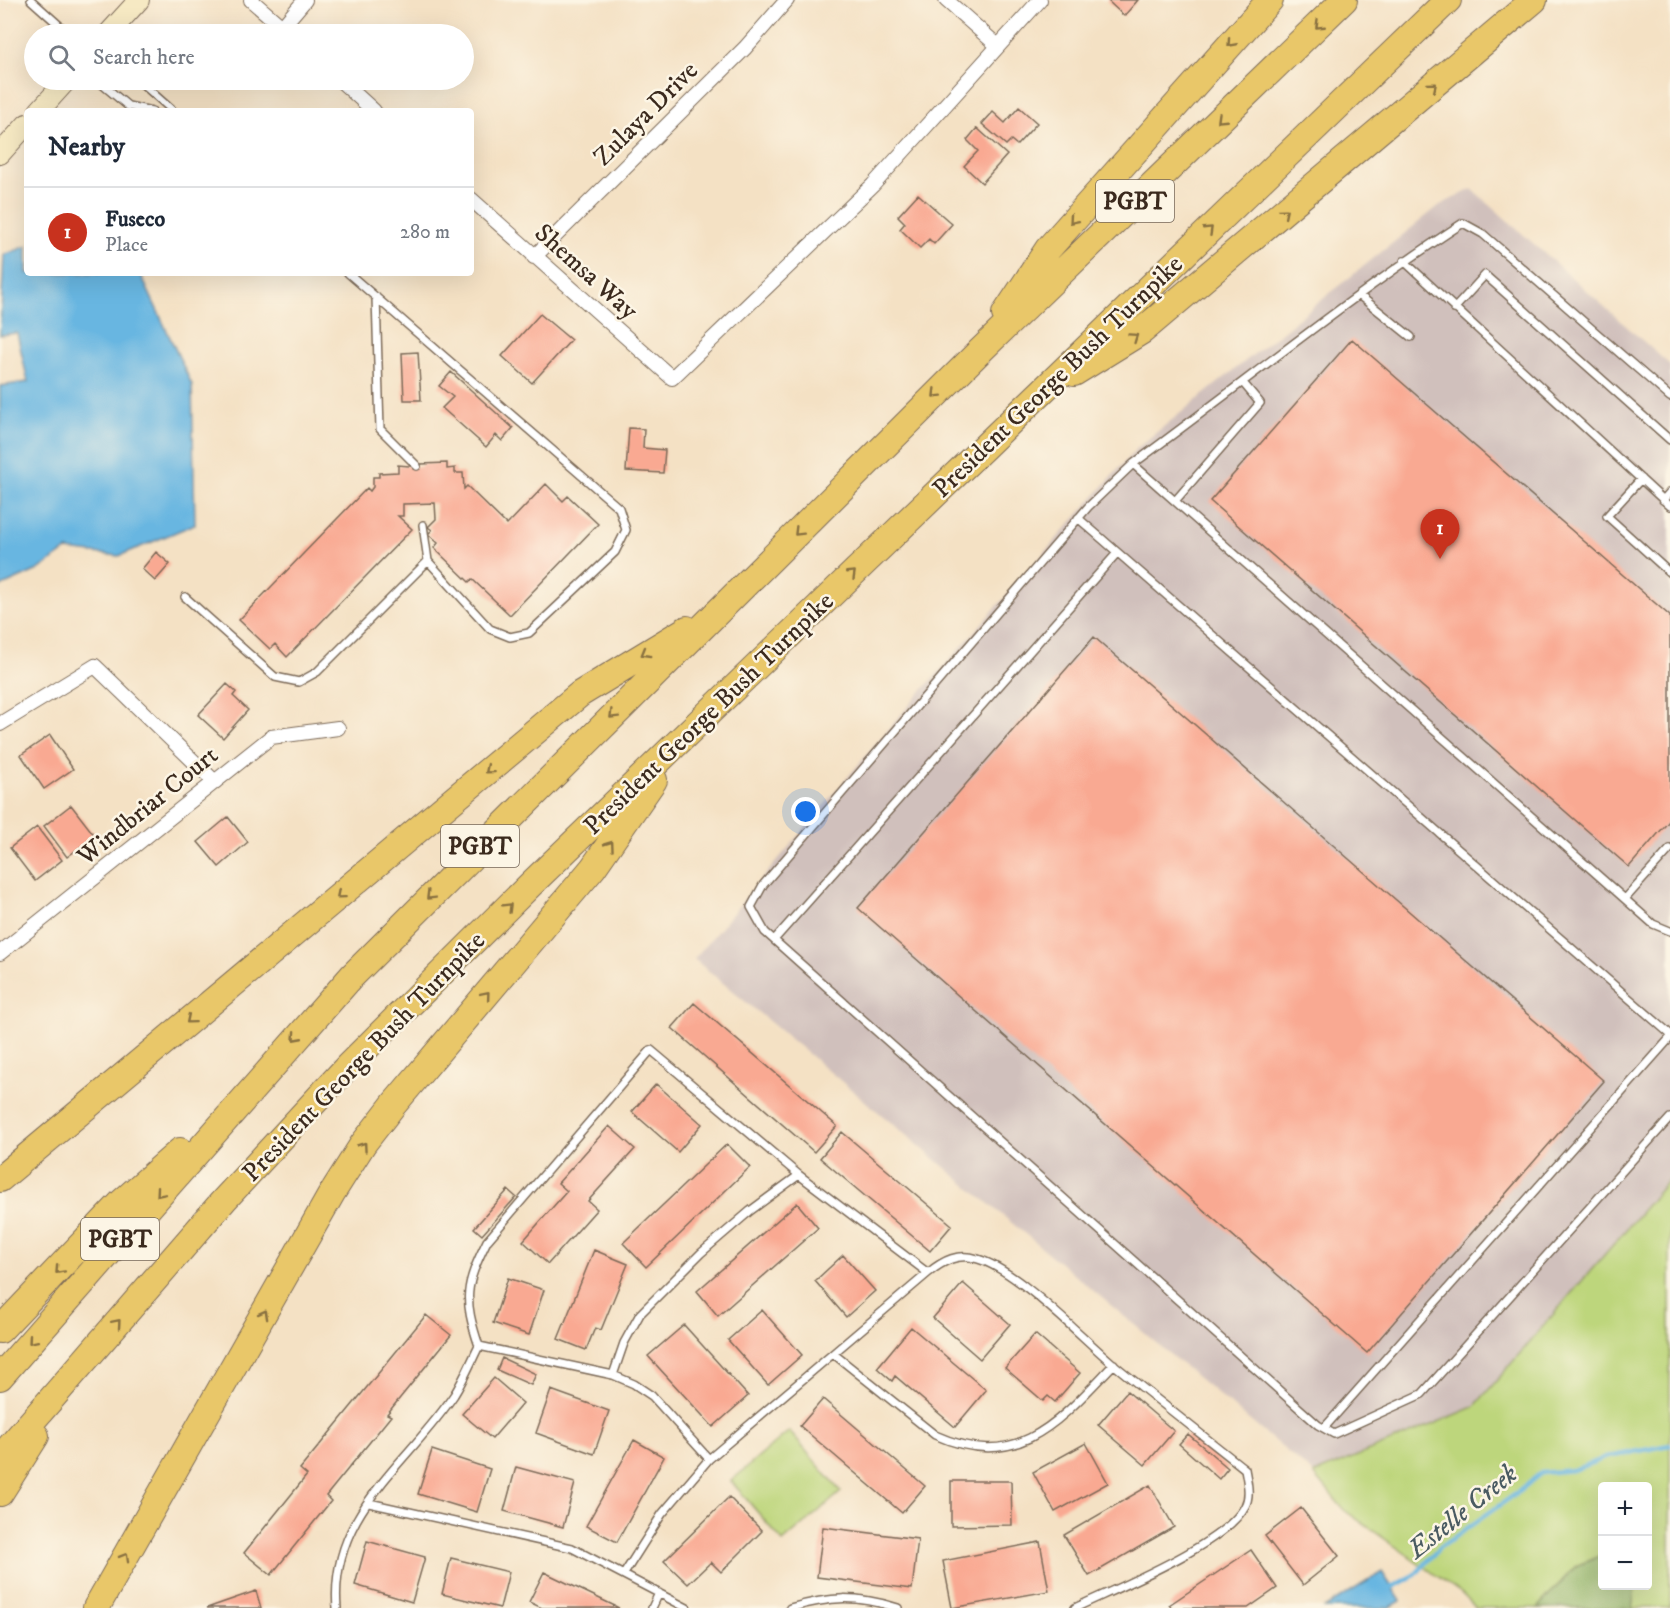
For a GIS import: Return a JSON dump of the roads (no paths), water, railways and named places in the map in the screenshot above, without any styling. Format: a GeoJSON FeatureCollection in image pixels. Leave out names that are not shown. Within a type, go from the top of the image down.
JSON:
{"type":"FeatureCollection","features":[{"type":"Feature","properties":{"kind":"highway"},"geometry":{"type":"LineString","coordinates":[[978,353],[1048,249],[1270,0]]}},
{"type":"Feature","properties":{"kind":"highway","name":"PGBT"},"geometry":{"type":"LineString","coordinates":[[0,1377],[240,1101],[368,960],[978,353],[1344,0]]}},
{"type":"Feature","properties":{"kind":"highway","name":"President George Bush Turnpike"},"geometry":{"type":"LineString","coordinates":[[0,1458],[317,1098],[689,731],[1448,0]]}},
{"type":"Feature","properties":{"kind":"highway"},"geometry":{"type":"LineString","coordinates":[[1031,401],[1142,331],[1534,0]]}},
{"type":"Feature","properties":{"kind":"highway"},"geometry":{"type":"LineString","coordinates":[[0,1179],[580,694],[704,619],[730,600]]}},
{"type":"Feature","properties":{"kind":"highway"},"geometry":{"type":"LineString","coordinates":[[96,1608],[363,1144],[593,868],[689,731]]}},
{"type":"Feature","properties":{"kind":"highway"},"geometry":{"type":"LineString","coordinates":[[0,1330],[138,1185],[240,1101]]}},
{"type":"Feature","properties":{"kind":"highway"},"geometry":{"type":"LineString","coordinates":[[0,1493],[79,1367]]}},
{"type":"Feature","properties":{"kind":"street"},"geometry":{"type":"LineString","coordinates":[[117,24],[139,0]]}},
{"type":"Feature","properties":{"kind":"street"},"geometry":{"type":"LineString","coordinates":[[251,0],[278,24]]}},
{"type":"Feature","properties":{"kind":"street"},"geometry":{"type":"LineString","coordinates":[[290,24],[305,0]]}},
{"type":"Feature","properties":{"kind":"street","name":"Zulaya Drive"},"geometry":{"type":"LineString","coordinates":[[534,256],[746,48],[787,0]]}},
{"type":"Feature","properties":{"kind":"street"},"geometry":{"type":"LineString","coordinates":[[946,0],[998,46],[1040,0]]}},
{"type":"Feature","properties":{"kind":"street","name":"Shemsa Way"},"geometry":{"type":"LineString","coordinates":[[474,202],[672,378],[873,186],[998,46]]}},
{"type":"Feature","properties":{"kind":"street"},"geometry":{"type":"LineString","coordinates":[[42,108],[59,90]]}},
{"type":"Feature","properties":{"kind":"street"},"geometry":{"type":"LineString","coordinates":[[351,90],[371,108]]}},
{"type":"Feature","properties":{"kind":"street"},"geometry":{"type":"LineString","coordinates":[[0,154],[24,127]]}},
{"type":"Feature","properties":{"kind":"street"},"geometry":{"type":"LineString","coordinates":[[0,724],[95,666],[215,782]]}},
{"type":"Feature","properties":{"kind":"street","name":"Windbriar Court"},"geometry":{"type":"LineString","coordinates":[[0,953],[271,737],[339,728]]}},
{"type":"Feature","properties":{"kind":"lane"},"geometry":{"type":"LineString","coordinates":[[31,0],[58,24]]}},
{"type":"Feature","properties":{"kind":"lane"},"geometry":{"type":"LineString","coordinates":[[109,90],[128,106],[138,108]]}},
{"type":"Feature","properties":{"kind":"lane"},"geometry":{"type":"LineString","coordinates":[[149,90],[170,108]]}},
{"type":"Feature","properties":{"kind":"lane"},"geometry":{"type":"LineString","coordinates":[[1670,397],[1484,234],[1463,223],[1404,261],[1244,384],[1133,464],[1078,518],[763,885],[751,907],[765,932],[1324,1428],[1334,1434],[1422,1394],[1670,1118]]}},
{"type":"Feature","properties":{"kind":"lane"},"geometry":{"type":"LineString","coordinates":[[1404,261],[1670,506]]}},
{"type":"Feature","properties":{"kind":"lane"},"geometry":{"type":"LineString","coordinates":[[1454,309],[1485,275],[1670,440]]}},
{"type":"Feature","properties":{"kind":"lane"},"geometry":{"type":"LineString","coordinates":[[352,276],[620,508],[626,530],[615,552],[530,633],[510,637],[490,629],[428,561],[423,525]]}},
{"type":"Feature","properties":{"kind":"lane"},"geometry":{"type":"LineString","coordinates":[[1360,296],[1411,337]]}},
{"type":"Feature","properties":{"kind":"lane"},"geometry":{"type":"LineString","coordinates":[[376,297],[380,429],[417,466]]}},
{"type":"Feature","properties":{"kind":"lane"},"geometry":{"type":"LineString","coordinates":[[1175,501],[1260,403],[1244,384]]}},
{"type":"Feature","properties":{"kind":"lane"},"geometry":{"type":"LineString","coordinates":[[1133,464],[1653,924],[1670,931]]}},
{"type":"Feature","properties":{"kind":"lane"},"geometry":{"type":"LineString","coordinates":[[1641,480],[1607,516],[1670,573]]}},
{"type":"Feature","properties":{"kind":"lane"},"geometry":{"type":"LineString","coordinates":[[1663,500],[1670,492]]}},
{"type":"Feature","properties":{"kind":"lane"},"geometry":{"type":"LineString","coordinates":[[1078,518],[1670,1036],[1324,1428]]}},
{"type":"Feature","properties":{"kind":"lane"},"geometry":{"type":"LineString","coordinates":[[774,940],[1117,553]]}},
{"type":"Feature","properties":{"kind":"lane"},"geometry":{"type":"LineString","coordinates":[[185,597],[275,677],[299,682],[317,672],[428,561]]}},
{"type":"Feature","properties":{"kind":"lane"},"geometry":{"type":"LineString","coordinates":[[1625,899],[1670,849]]}},
{"type":"Feature","properties":{"kind":"lane"},"geometry":{"type":"LineString","coordinates":[[337,1608],[335,1587],[338,1562],[349,1530],[393,1468],[454,1395],[479,1346],[469,1317],[467,1294],[473,1269],[487,1241],[651,1050],[799,1175],[928,1273]]}},
{"type":"Feature","properties":{"kind":"lane"},"geometry":{"type":"LineString","coordinates":[[613,1376],[624,1343],[640,1314],[701,1253],[750,1211],[799,1175]]}},
{"type":"Feature","properties":{"kind":"lane"},"geometry":{"type":"LineString","coordinates":[[624,1574],[662,1514],[710,1460],[941,1262],[965,1256],[993,1264],[1015,1279],[1114,1364],[1245,1469],[1248,1487],[1246,1504],[1234,1522],[1213,1539],[1075,1608]]}},
{"type":"Feature","properties":{"kind":"lane"},"geometry":{"type":"LineString","coordinates":[[479,1346],[613,1376],[634,1384],[652,1396],[710,1460]]}},
{"type":"Feature","properties":{"kind":"lane"},"geometry":{"type":"LineString","coordinates":[[835,1355],[935,1435],[951,1443],[986,1448],[1017,1443],[1060,1420],[1114,1364]]}},
{"type":"Feature","properties":{"kind":"lane"},"geometry":{"type":"LineString","coordinates":[[369,1503],[572,1548],[659,1593],[674,1605],[687,1608]]}},
{"type":"Feature","properties":{"kind":"lane"},"geometry":{"type":"LineString","coordinates":[[652,1608],[659,1593]]}},
{"type":"Feature","properties":{"kind":"lane"},"geometry":{"type":"LineString","coordinates":[[790,1608],[825,1598],[852,1599],[898,1608]]}},
{"type":"Feature","properties":{"kind":"water"},"geometry":{"type":"Polygon","coordinates":[[[24,247],[24,276],[141,276],[192,385],[195,524],[119,556],[67,550],[38,570],[0,587],[0,386],[28,382],[17,333],[0,335],[4,255],[24,247]]]}},
{"type":"Feature","properties":{"kind":"water"},"geometry":{"type":"Polygon","coordinates":[[[1382,1572],[1401,1601],[1389,1608],[1324,1608],[1382,1572]]]}},
{"type":"Feature","properties":{"kind":"waterway","name":"Estelle Creek"},"geometry":{"type":"LineString","coordinates":[[1387,1590],[1415,1575],[1439,1548],[1517,1493],[1541,1473],[1573,1470],[1608,1457],[1670,1445]]}},
{"type":"Feature","properties":{"kind":"place","name":"Fuseco"},"geometry":{"type":"Point","coordinates":[1440,559]}}]}
